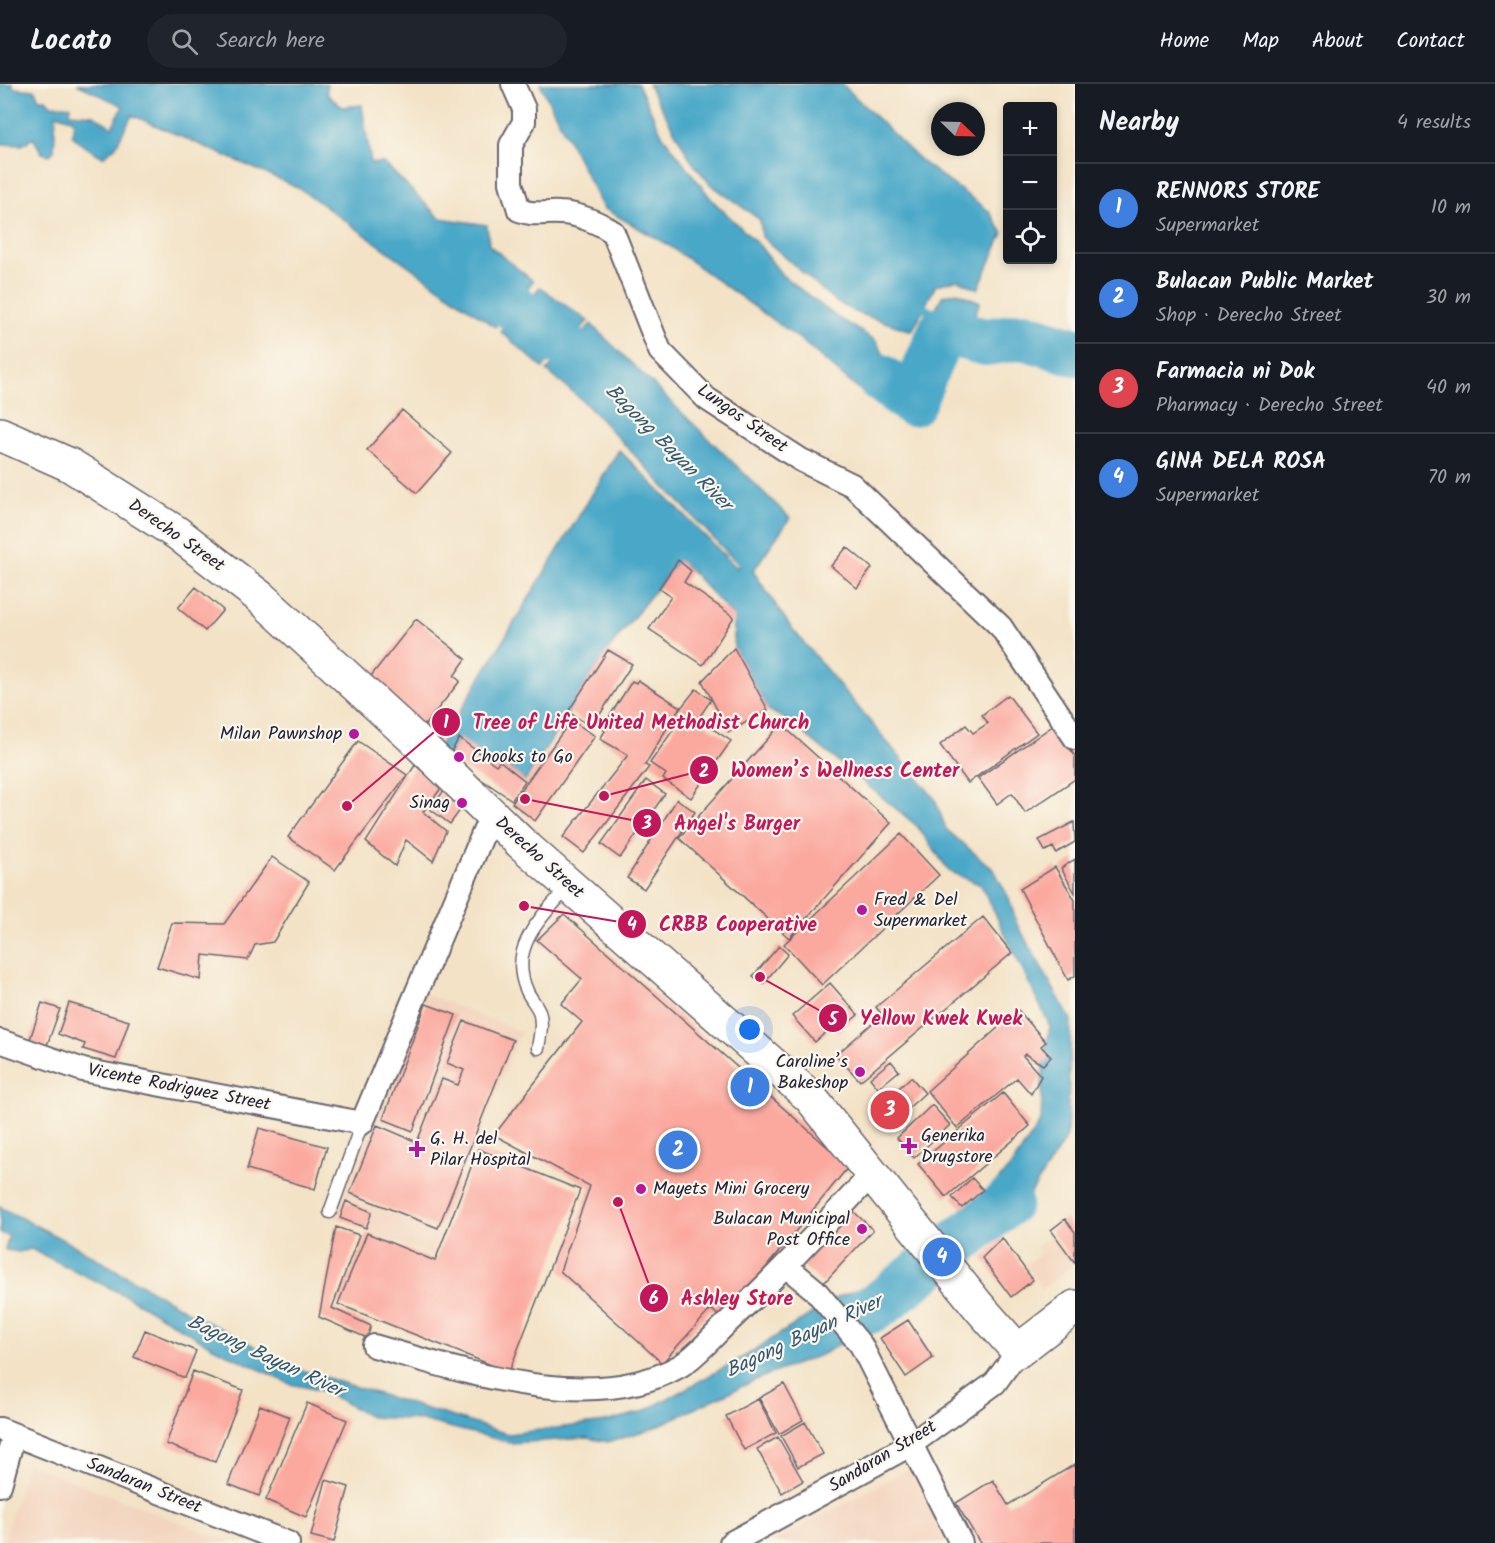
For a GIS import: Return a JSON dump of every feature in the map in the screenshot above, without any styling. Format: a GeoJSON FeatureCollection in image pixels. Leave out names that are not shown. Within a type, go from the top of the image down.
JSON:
{"type":"FeatureCollection","features":[{"type":"Feature","properties":{"kind":"main road","name":"Derecho Street"},"geometry":{"type":"LineString","coordinates":[[0,434],[70,465],[177,532],[260,597],[412,737],[491,815],[810,1097],[921,1232],[979,1307],[1018,1351]]}},
{"type":"Feature","properties":{"kind":"main road"},"geometry":{"type":"LineString","coordinates":[[1018,1351],[1075,1307]]}},
{"type":"Feature","properties":{"kind":"street","name":"Lungos Street"},"geometry":{"type":"LineString","coordinates":[[513,84],[521,99],[524,116],[524,122],[512,145],[511,183],[519,210],[532,215],[562,213],[604,226],[612,232],[660,351],[707,399],[801,460],[852,485],[1001,627],[1075,738]]}},
{"type":"Feature","properties":{"kind":"street"},"geometry":{"type":"LineString","coordinates":[[362,1123],[491,815]]}},
{"type":"Feature","properties":{"kind":"street","name":"Vicente Rodriguez Street"},"geometry":{"type":"LineString","coordinates":[[0,1041],[83,1070],[362,1123]]}},
{"type":"Feature","properties":{"kind":"street"},"geometry":{"type":"LineString","coordinates":[[374,1346],[483,1378],[522,1384],[599,1389],[659,1376],[682,1365],[787,1267],[873,1173]]}},
{"type":"Feature","properties":{"kind":"street"},"geometry":{"type":"LineString","coordinates":[[787,1267],[815,1290],[861,1345],[961,1543]]}},
{"type":"Feature","properties":{"kind":"street","name":"Sandaran Street"},"geometry":{"type":"LineString","coordinates":[[731,1543],[910,1445],[995,1383],[1018,1351]]}},
{"type":"Feature","properties":{"kind":"street"},"geometry":{"type":"LineString","coordinates":[[0,1485],[7,1432]]}},
{"type":"Feature","properties":{"kind":"street","name":"Sandaran Street"},"geometry":{"type":"LineString","coordinates":[[7,1432],[278,1541]]}},
{"type":"Feature","properties":{"kind":"lane"},"geometry":{"type":"LineString","coordinates":[[538,1048],[541,1030],[539,1011],[526,990],[520,961],[523,944],[569,885]]}},
{"type":"Feature","properties":{"kind":"lane"},"geometry":{"type":"LineString","coordinates":[[330,1212],[362,1123]]}},
{"type":"Feature","properties":{"kind":"shaded area","name":"G. H. del Pilar Hospital"},"geometry":{"type":"Polygon","coordinates":[[[423,993],[521,1032],[431,1256],[333,1217],[423,993]]]}},
{"type":"Feature","properties":{"kind":"shaded area"},"geometry":{"type":"Polygon","coordinates":[[[1054,1234],[1075,1264],[1042,1289],[1025,1264],[1040,1254],[1037,1247],[1054,1234]]]}},
{"type":"Feature","properties":{"kind":"shaded area"},"geometry":{"type":"Polygon","coordinates":[[[27,1463],[232,1543],[3,1543],[27,1463]]]}},
{"type":"Feature","properties":{"kind":"shaded area"},"geometry":{"type":"Polygon","coordinates":[[[911,1468],[949,1543],[770,1543],[911,1468]]]}},
{"type":"Feature","properties":{"kind":"water"},"geometry":{"type":"Polygon","coordinates":[[[0,84],[12,84],[14,88],[35,90],[39,99],[46,99],[51,105],[71,106],[70,113],[94,115],[112,127],[123,106],[77,84],[327,84],[327,94],[342,107],[362,105],[371,163],[384,163],[440,218],[487,225],[489,245],[533,281],[495,327],[299,188],[132,115],[116,146],[103,157],[81,144],[72,135],[74,120],[56,114],[54,151],[50,155],[42,153],[33,138],[22,145],[0,144],[0,84]]]}},
{"type":"Feature","properties":{"kind":"water"},"geometry":{"type":"Polygon","coordinates":[[[540,84],[638,84],[663,136],[712,200],[760,246],[782,275],[838,318],[875,340],[905,389],[921,380],[935,395],[928,405],[919,411],[900,403],[882,388],[858,389],[801,340],[668,245],[603,208],[540,84]]]}},
{"type":"Feature","properties":{"kind":"water"},"geometry":{"type":"Polygon","coordinates":[[[648,84],[842,84],[921,161],[989,211],[1003,233],[978,289],[958,280],[936,285],[912,331],[855,312],[836,302],[762,237],[760,220],[710,184],[692,162],[648,84]]]}},
{"type":"Feature","properties":{"kind":"water"},"geometry":{"type":"Polygon","coordinates":[[[540,287],[588,321],[543,368],[501,332],[540,287]]]}},
{"type":"Feature","properties":{"kind":"water"},"geometry":{"type":"Polygon","coordinates":[[[957,292],[980,302],[959,352],[931,353],[922,336],[942,296],[957,292]]]}},
{"type":"Feature","properties":{"kind":"water"},"geometry":{"type":"Polygon","coordinates":[[[591,324],[790,518],[753,571],[790,626],[935,799],[946,829],[994,870],[1009,898],[1016,922],[1071,1020],[1067,1136],[1024,1204],[968,1257],[950,1233],[1012,1165],[1041,1121],[1043,1065],[1050,1026],[981,885],[949,871],[917,826],[790,722],[768,710],[734,648],[734,617],[691,571],[678,561],[608,650],[525,781],[500,761],[496,765],[459,739],[448,757],[437,749],[619,450],[737,568],[739,565],[583,401],[547,371],[591,324]]]}},
{"type":"Feature","properties":{"kind":"water"},"geometry":{"type":"Polygon","coordinates":[[[0,1207],[75,1246],[192,1314],[301,1370],[508,1434],[605,1422],[643,1412],[747,1355],[836,1298],[915,1267],[931,1289],[823,1354],[760,1378],[651,1429],[608,1442],[587,1438],[512,1443],[421,1420],[370,1417],[324,1391],[290,1384],[211,1346],[130,1298],[31,1249],[19,1252],[5,1250],[9,1236],[0,1233],[0,1207]]]}},
{"type":"Feature","properties":{"kind":"building"},"geometry":{"type":"Polygon","coordinates":[[[402,410],[452,453],[417,493],[367,450],[402,410]]]}},
{"type":"Feature","properties":{"kind":"building"},"geometry":{"type":"Polygon","coordinates":[[[847,547],[872,568],[857,588],[831,566],[847,547]]]}},
{"type":"Feature","properties":{"kind":"building"},"geometry":{"type":"Polygon","coordinates":[[[678,560],[691,571],[684,582],[734,617],[703,665],[649,629],[671,597],[659,588],[678,560]]]}},
{"type":"Feature","properties":{"kind":"building"},"geometry":{"type":"Polygon","coordinates":[[[196,587],[223,610],[205,631],[178,608],[196,587]]]}},
{"type":"Feature","properties":{"kind":"building"},"geometry":{"type":"Polygon","coordinates":[[[416,619],[466,659],[454,676],[460,681],[421,730],[363,686],[416,619]]]}},
{"type":"Feature","properties":{"kind":"building"},"geometry":{"type":"Polygon","coordinates":[[[734,648],[768,710],[729,732],[702,681],[734,648]]]}},
{"type":"Feature","properties":{"kind":"building"},"geometry":{"type":"Polygon","coordinates":[[[608,650],[632,664],[592,727],[568,712],[608,650]]]}},
{"type":"Feature","properties":{"kind":"building"},"geometry":{"type":"Polygon","coordinates":[[[638,680],[680,707],[676,714],[696,689],[711,700],[698,719],[731,741],[691,798],[663,779],[666,774],[650,763],[680,720],[674,716],[645,765],[649,767],[584,853],[563,837],[628,755],[600,739],[605,731],[602,728],[632,681],[636,683],[638,680]]]}},
{"type":"Feature","properties":{"kind":"building"},"geometry":{"type":"Polygon","coordinates":[[[1008,695],[1037,733],[968,783],[940,745],[966,725],[973,733],[988,723],[982,715],[1008,695]]]}},
{"type":"Feature","properties":{"kind":"building"},"geometry":{"type":"Polygon","coordinates":[[[571,720],[595,736],[535,821],[512,803],[571,720]]]}},
{"type":"Feature","properties":{"kind":"building"},"geometry":{"type":"Polygon","coordinates":[[[781,724],[891,823],[789,938],[679,838],[781,724]]]}},
{"type":"Feature","properties":{"kind":"building"},"geometry":{"type":"Polygon","coordinates":[[[1054,725],[1075,756],[1075,779],[1025,813],[1012,793],[997,804],[978,778],[1054,725]]]}},
{"type":"Feature","properties":{"kind":"building"},"geometry":{"type":"Polygon","coordinates":[[[459,738],[496,765],[500,761],[525,781],[512,800],[448,757],[459,738]]]}},
{"type":"Feature","properties":{"kind":"building"},"geometry":{"type":"Polygon","coordinates":[[[358,741],[407,775],[335,870],[288,837],[358,741]]]}},
{"type":"Feature","properties":{"kind":"building"},"geometry":{"type":"Polygon","coordinates":[[[415,765],[442,787],[423,812],[446,831],[433,861],[406,840],[395,866],[366,842],[415,765]]]}},
{"type":"Feature","properties":{"kind":"building"},"geometry":{"type":"Polygon","coordinates":[[[646,780],[665,794],[620,858],[601,844],[646,780]]]}},
{"type":"Feature","properties":{"kind":"building"},"geometry":{"type":"Polygon","coordinates":[[[450,783],[469,798],[450,824],[430,809],[450,783]]]}},
{"type":"Feature","properties":{"kind":"building"},"geometry":{"type":"Polygon","coordinates":[[[677,799],[695,812],[644,889],[627,878],[677,799]]]}},
{"type":"Feature","properties":{"kind":"building"},"geometry":{"type":"Polygon","coordinates":[[[1074,822],[1075,842],[1056,853],[1053,847],[1045,851],[1039,840],[1074,822]]]}},
{"type":"Feature","properties":{"kind":"building","name":"Fred & Del Supermarket"},"geometry":{"type":"Polygon","coordinates":[[[901,834],[939,875],[822,985],[784,944],[901,834]]]}},
{"type":"Feature","properties":{"kind":"building"},"geometry":{"type":"Polygon","coordinates":[[[272,857],[309,882],[273,942],[255,945],[248,960],[203,955],[201,980],[157,967],[172,923],[224,924],[272,857]]]}},
{"type":"Feature","properties":{"kind":"building"},"geometry":{"type":"Polygon","coordinates":[[[1075,859],[1075,893],[1061,868],[1075,859]]]}},
{"type":"Feature","properties":{"kind":"building"},"geometry":{"type":"Polygon","coordinates":[[[1055,867],[1075,900],[1075,976],[1068,980],[1020,889],[1055,867]]]}},
{"type":"Feature","properties":{"kind":"building"},"geometry":{"type":"Polygon","coordinates":[[[564,914],[849,1166],[723,1320],[711,1309],[662,1363],[560,1271],[590,1186],[494,1135],[582,1022],[561,1004],[582,979],[537,940],[564,914]]]}},
{"type":"Feature","properties":{"kind":"building"},"geometry":{"type":"Polygon","coordinates":[[[983,917],[1012,953],[860,1081],[836,1055],[882,1015],[876,1007],[983,917]]]}},
{"type":"Feature","properties":{"kind":"building"},"geometry":{"type":"Polygon","coordinates":[[[779,946],[788,954],[763,984],[753,976],[779,946]]]}},
{"type":"Feature","properties":{"kind":"building"},"geometry":{"type":"Polygon","coordinates":[[[830,983],[858,1015],[837,1033],[832,1027],[815,1042],[792,1016],[830,983]]]}},
{"type":"Feature","properties":{"kind":"building"},"geometry":{"type":"Polygon","coordinates":[[[42,1003],[60,1009],[46,1048],[29,1042],[42,1003]]]}},
{"type":"Feature","properties":{"kind":"building"},"geometry":{"type":"Polygon","coordinates":[[[69,1003],[129,1021],[116,1059],[83,1049],[85,1044],[58,1034],[69,1003]]]}},
{"type":"Feature","properties":{"kind":"building"},"geometry":{"type":"Polygon","coordinates":[[[426,1004],[456,1015],[413,1131],[383,1119],[426,1004]]]}},
{"type":"Feature","properties":{"kind":"building"},"geometry":{"type":"Polygon","coordinates":[[[1018,1010],[1046,1042],[1041,1046],[1051,1057],[1043,1065],[1025,1054],[1023,1056],[1041,1076],[1031,1094],[1017,1078],[957,1128],[927,1091],[1018,1010]]]}},
{"type":"Feature","properties":{"kind":"building"},"geometry":{"type":"Polygon","coordinates":[[[464,1021],[513,1040],[438,1228],[350,1193],[377,1125],[417,1142],[442,1079],[458,1085],[464,1070],[447,1063],[464,1021]]]}},
{"type":"Feature","properties":{"kind":"building"},"geometry":{"type":"Polygon","coordinates":[[[891,1061],[899,1071],[878,1088],[870,1078],[891,1061]]]}},
{"type":"Feature","properties":{"kind":"building"},"geometry":{"type":"Polygon","coordinates":[[[911,1077],[925,1093],[894,1121],[880,1105],[911,1077]]]}},
{"type":"Feature","properties":{"kind":"building"},"geometry":{"type":"Polygon","coordinates":[[[1003,1093],[1030,1126],[946,1197],[918,1164],[1003,1093]]]}},
{"type":"Feature","properties":{"kind":"building"},"geometry":{"type":"Polygon","coordinates":[[[932,1105],[950,1125],[914,1158],[897,1138],[932,1105]]]}},
{"type":"Feature","properties":{"kind":"building"},"geometry":{"type":"Polygon","coordinates":[[[259,1128],[327,1147],[315,1189],[247,1169],[259,1128]]]}},
{"type":"Feature","properties":{"kind":"building"},"geometry":{"type":"Polygon","coordinates":[[[478,1149],[580,1190],[509,1372],[338,1304],[367,1233],[435,1261],[478,1149]]]}},
{"type":"Feature","properties":{"kind":"building"},"geometry":{"type":"Polygon","coordinates":[[[972,1178],[983,1190],[962,1208],[952,1197],[972,1178]]]}},
{"type":"Feature","properties":{"kind":"building"},"geometry":{"type":"Polygon","coordinates":[[[346,1201],[372,1212],[366,1228],[340,1218],[346,1201]]]}},
{"type":"Feature","properties":{"kind":"building"},"geometry":{"type":"Polygon","coordinates":[[[849,1207],[873,1230],[823,1284],[799,1262],[849,1207]]]}},
{"type":"Feature","properties":{"kind":"building"},"geometry":{"type":"Polygon","coordinates":[[[1065,1219],[1075,1232],[1075,1263],[1051,1230],[1065,1219]]]}},
{"type":"Feature","properties":{"kind":"building"},"geometry":{"type":"Polygon","coordinates":[[[336,1227],[359,1235],[332,1308],[371,1326],[367,1338],[319,1317],[336,1227]]]}},
{"type":"Feature","properties":{"kind":"building"},"geometry":{"type":"Polygon","coordinates":[[[1002,1238],[1033,1280],[1011,1297],[982,1258],[1002,1238]]]}},
{"type":"Feature","properties":{"kind":"building"},"geometry":{"type":"Polygon","coordinates":[[[908,1320],[933,1358],[906,1377],[880,1338],[908,1320]]]}},
{"type":"Feature","properties":{"kind":"building"},"geometry":{"type":"Polygon","coordinates":[[[145,1330],[196,1351],[185,1378],[134,1357],[145,1330]]]}},
{"type":"Feature","properties":{"kind":"building"},"geometry":{"type":"Polygon","coordinates":[[[193,1371],[243,1390],[215,1462],[166,1444],[193,1371]]]}},
{"type":"Feature","properties":{"kind":"building"},"geometry":{"type":"Polygon","coordinates":[[[784,1384],[803,1420],[779,1434],[759,1398],[784,1384]]]}},
{"type":"Feature","properties":{"kind":"building"},"geometry":{"type":"Polygon","coordinates":[[[758,1399],[776,1433],[744,1450],[726,1416],[758,1399]]]}},
{"type":"Feature","properties":{"kind":"building"},"geometry":{"type":"Polygon","coordinates":[[[307,1403],[347,1420],[306,1517],[266,1500],[307,1403]]]}},
{"type":"Feature","properties":{"kind":"building"},"geometry":{"type":"Polygon","coordinates":[[[260,1405],[290,1417],[259,1496],[228,1484],[260,1405]]]}},
{"type":"Feature","properties":{"kind":"building"},"geometry":{"type":"Polygon","coordinates":[[[805,1422],[823,1454],[798,1467],[781,1436],[805,1422]]]}},
{"type":"Feature","properties":{"kind":"building"},"geometry":{"type":"Polygon","coordinates":[[[778,1437],[803,1481],[782,1493],[757,1449],[778,1437]]]}},
{"type":"Feature","properties":{"kind":"building"},"geometry":{"type":"Polygon","coordinates":[[[1075,1464],[1075,1543],[980,1543],[956,1503],[993,1480],[1008,1505],[1075,1464]]]}},
{"type":"Feature","properties":{"kind":"building"},"geometry":{"type":"Polygon","coordinates":[[[326,1480],[349,1487],[334,1542],[311,1536],[326,1480]]]}},
{"type":"Feature","properties":{"kind":"waterway","name":"Bagong Bayan River"},"geometry":{"type":"LineString","coordinates":[[458,266],[565,345],[616,394]]}},
{"type":"Feature","properties":{"kind":"waterway"},"geometry":{"type":"LineString","coordinates":[[924,308],[934,313],[938,323]]}},
{"type":"Feature","properties":{"kind":"waterway","name":"Bagong Bayan River"},"geometry":{"type":"LineString","coordinates":[[879,377],[912,402],[942,331],[986,342],[1024,336],[1075,352]]}},
{"type":"Feature","properties":{"kind":"waterway","name":"Bagong Bayan River"},"geometry":{"type":"LineString","coordinates":[[866,1311],[878,1306],[1008,1202]]}},
{"type":"Feature","properties":{"kind":"place","name":"Milan Pawnshop"},"geometry":{"type":"Point","coordinates":[354,734]}},
{"type":"Feature","properties":{"kind":"place","name":"Chooks to Go"},"geometry":{"type":"Point","coordinates":[459,757]}},
{"type":"Feature","properties":{"kind":"place","name":"Women’s Wellness Center"},"geometry":{"type":"Point","coordinates":[604,796]}},
{"type":"Feature","properties":{"kind":"place","name":"Angel's Burger"},"geometry":{"type":"Point","coordinates":[525,799]}},
{"type":"Feature","properties":{"kind":"place","name":"Sinag"},"geometry":{"type":"Point","coordinates":[462,803]}},
{"type":"Feature","properties":{"kind":"place","name":"Tree of Life United Methodist Church"},"geometry":{"type":"Point","coordinates":[347,806]}},
{"type":"Feature","properties":{"kind":"place","name":"CRBB Cooperative"},"geometry":{"type":"Point","coordinates":[524,906]}},
{"type":"Feature","properties":{"kind":"place","name":"Fred & Del Supermarket"},"geometry":{"type":"Point","coordinates":[862,910]}},
{"type":"Feature","properties":{"kind":"place","name":"Yellow Kwek Kwek"},"geometry":{"type":"Point","coordinates":[760,977]}},
{"type":"Feature","properties":{"kind":"place","name":"Caroline’s Bakeshop"},"geometry":{"type":"Point","coordinates":[860,1072]}},
{"type":"Feature","properties":{"kind":"place","name":"RENNORS STORE"},"geometry":{"type":"Point","coordinates":[750,1087]}},
{"type":"Feature","properties":{"kind":"place","name":"Farmacia ni Dok"},"geometry":{"type":"Point","coordinates":[890,1110]}},
{"type":"Feature","properties":{"kind":"place","name":"Generika Drugstore"},"geometry":{"type":"Point","coordinates":[909,1146]}},
{"type":"Feature","properties":{"kind":"place","name":"G. H. del Pilar Hospital"},"geometry":{"type":"Point","coordinates":[417,1149]}},
{"type":"Feature","properties":{"kind":"place","name":"Bulacan Public Market"},"geometry":{"type":"Point","coordinates":[678,1150]}},
{"type":"Feature","properties":{"kind":"place","name":"Mayets Mini Grocery"},"geometry":{"type":"Point","coordinates":[641,1189]}},
{"type":"Feature","properties":{"kind":"place","name":"Ashley Store"},"geometry":{"type":"Point","coordinates":[618,1202]}},
{"type":"Feature","properties":{"kind":"place","name":"Bulacan Municipal Post Office"},"geometry":{"type":"Point","coordinates":[862,1229]}},
{"type":"Feature","properties":{"kind":"place","name":"GINA DELA ROSA"},"geometry":{"type":"Point","coordinates":[942,1257]}}]}
